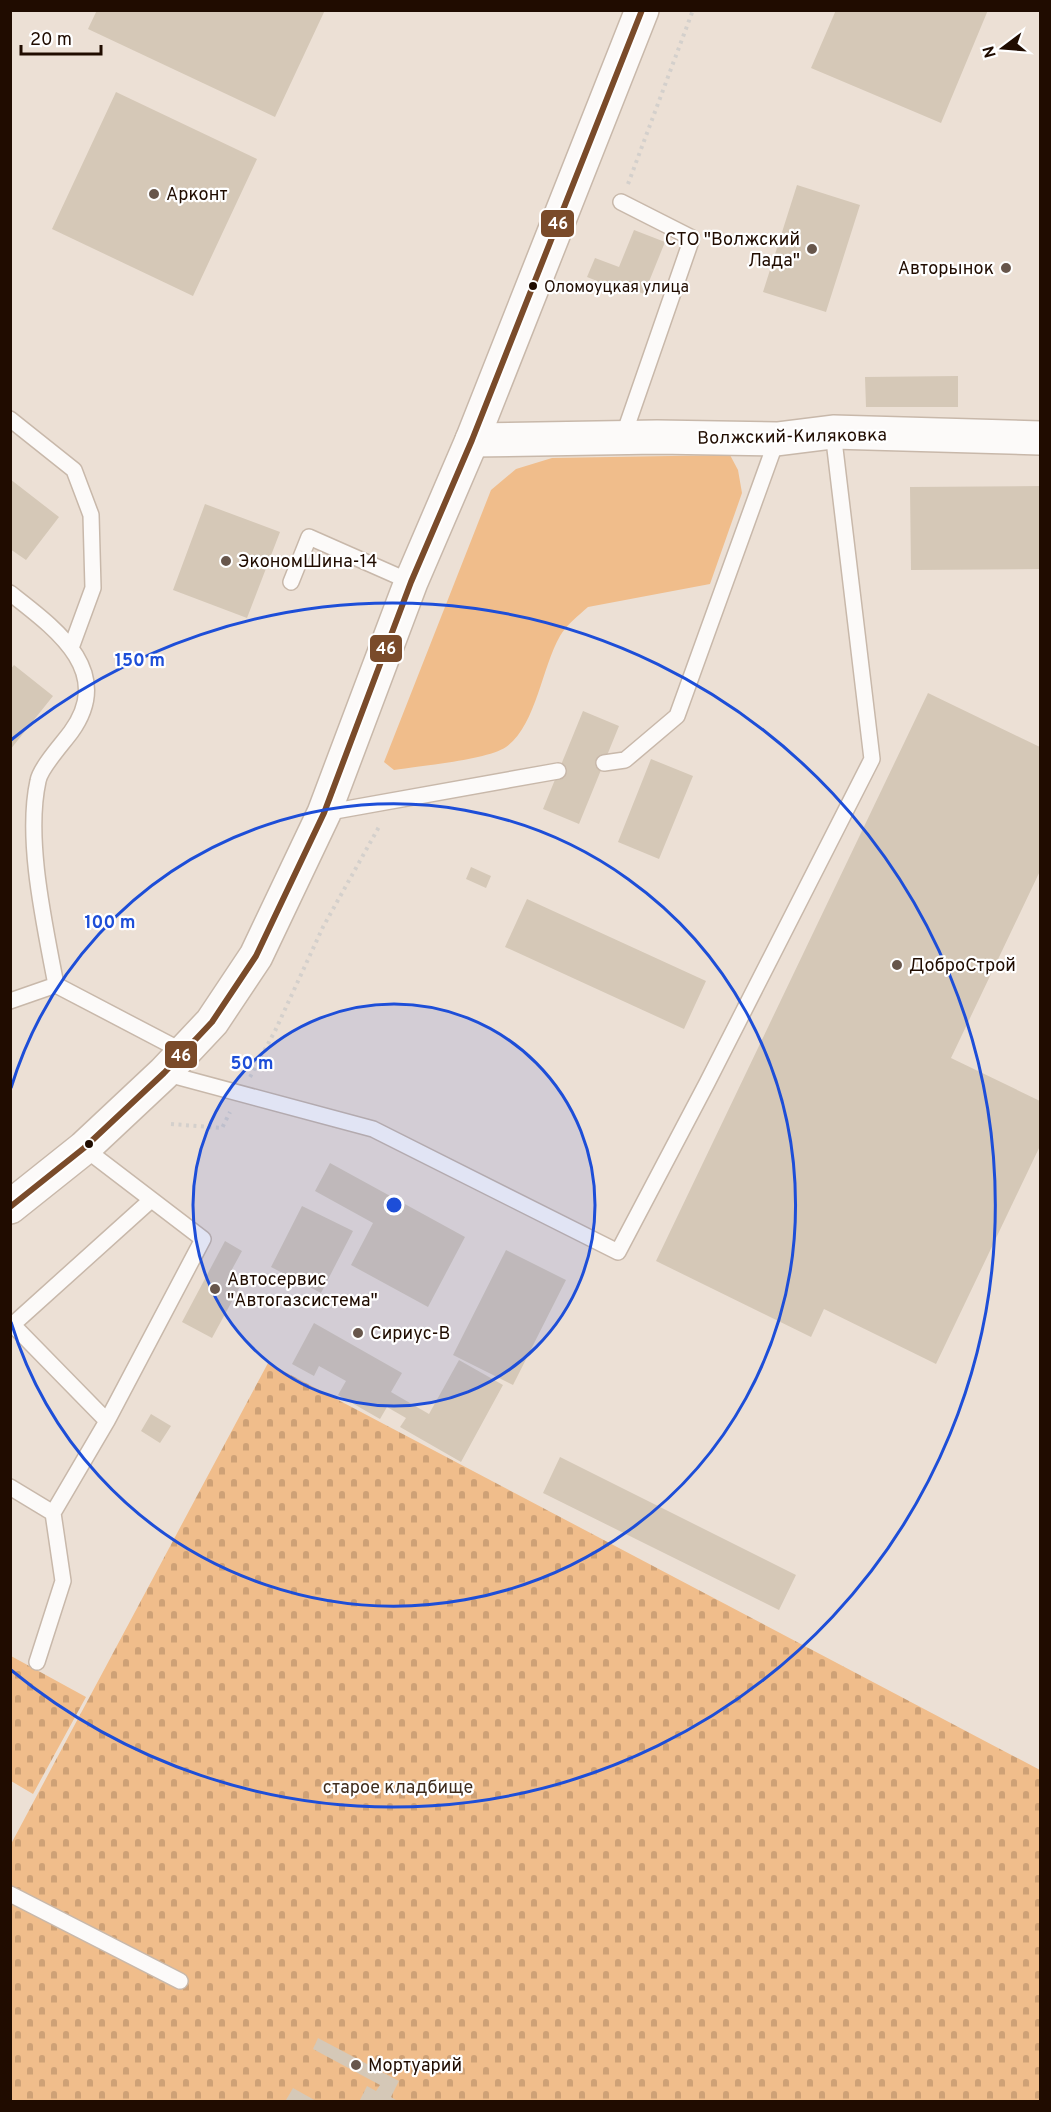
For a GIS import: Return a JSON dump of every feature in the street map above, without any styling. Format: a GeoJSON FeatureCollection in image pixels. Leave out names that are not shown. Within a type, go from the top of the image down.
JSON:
{"type":"FeatureCollection","features":[{"type":"Feature","properties":{"kind":"main road"},"geometry":{"type":"LineString","coordinates":[[10,1207],[84,1148],[174,1063],[212,1022],[256,956],[324,813],[411,582],[472,440],[642,10]]}},
{"type":"Feature","properties":{"kind":"main road","name":"Волжский-Киляковка"},"geometry":{"type":"LineString","coordinates":[[472,440],[623,437],[777,440],[834,432],[1041,438]]}},
{"type":"Feature","properties":{"kind":"lane"},"geometry":{"type":"LineString","coordinates":[[621,202],[692,238],[623,437]]}},
{"type":"Feature","properties":{"kind":"lane"},"geometry":{"type":"LineString","coordinates":[[10,419],[74,470],[91,515],[93,588],[71,648]]}},
{"type":"Feature","properties":{"kind":"lane"},"geometry":{"type":"LineString","coordinates":[[10,593],[35,612],[79,656],[87,683],[84,714],[38,778],[34,829],[43,916],[56,985],[174,1063],[241,1094],[373,1129],[618,1252],[873,759],[834,432]]}},
{"type":"Feature","properties":{"kind":"lane"},"geometry":{"type":"LineString","coordinates":[[604,763],[625,760],[677,716],[777,440]]}},
{"type":"Feature","properties":{"kind":"lane"},"geometry":{"type":"LineString","coordinates":[[291,582],[309,537],[411,582]]}},
{"type":"Feature","properties":{"kind":"lane"},"geometry":{"type":"LineString","coordinates":[[324,813],[558,771]]}},
{"type":"Feature","properties":{"kind":"lane"},"geometry":{"type":"LineString","coordinates":[[10,1001],[56,985]]}},
{"type":"Feature","properties":{"kind":"lane"},"geometry":{"type":"LineString","coordinates":[[37,1662],[63,1581],[53,1513],[106,1421],[203,1239],[84,1148]]}},
{"type":"Feature","properties":{"kind":"lane"},"geometry":{"type":"LineString","coordinates":[[106,1421],[12,1326],[151,1200]]}},
{"type":"Feature","properties":{"kind":"lane"},"geometry":{"type":"LineString","coordinates":[[10,1487],[53,1513]]}},
{"type":"Feature","properties":{"kind":"lane"},"geometry":{"type":"LineString","coordinates":[[10,1894],[180,1981]]}},
{"type":"Feature","properties":{"kind":"path"},"geometry":{"type":"LineString","coordinates":[[621,202],[693,10]]}},
{"type":"Feature","properties":{"kind":"path"},"geometry":{"type":"LineString","coordinates":[[171,1124],[222,1128],[275,1031],[323,927],[393,801]]}},
{"type":"Feature","properties":{"kind":"green space"},"geometry":{"type":"Polygon","coordinates":[[[730,455],[738,470],[742,493],[710,584],[588,607],[569,624],[560,636],[525,725],[506,747],[497,752],[469,759],[394,770],[384,762],[491,490],[516,469],[552,458],[730,455]]]}},
{"type":"Feature","properties":{"kind":"green space","name":"старое кладбище"},"geometry":{"type":"Polygon","coordinates":[[[268,1363],[1040,1770],[1040,2101],[11,2102],[11,1844],[268,1363]]]}},
{"type":"Feature","properties":{"kind":"green space"},"geometry":{"type":"Polygon","coordinates":[[[11,1656],[86,1697],[33,1794],[11,1781],[11,1656]]]}},
{"type":"Feature","properties":{"kind":"building"},"geometry":{"type":"Polygon","coordinates":[[[97,10],[325,10],[275,117],[88,29],[97,10]]]}},
{"type":"Feature","properties":{"kind":"building"},"geometry":{"type":"Polygon","coordinates":[[[836,10],[988,10],[941,123],[811,68],[836,10]]]}},
{"type":"Feature","properties":{"kind":"building","name":"Арконт"},"geometry":{"type":"Polygon","coordinates":[[[116,92],[257,159],[193,296],[52,229],[116,92]]]}},
{"type":"Feature","properties":{"kind":"building","name":"СТО \"Волжский Лада\""},"geometry":{"type":"Polygon","coordinates":[[[797,185],[860,205],[826,312],[763,292],[797,185]]]}},
{"type":"Feature","properties":{"kind":"building"},"geometry":{"type":"Polygon","coordinates":[[[634,230],[665,242],[644,294],[624,286],[622,291],[587,277],[595,258],[619,267],[634,230]]]}},
{"type":"Feature","properties":{"kind":"building"},"geometry":{"type":"Polygon","coordinates":[[[958,376],[958,407],[866,407],[865,377],[958,376]]]}},
{"type":"Feature","properties":{"kind":"building"},"geometry":{"type":"Polygon","coordinates":[[[10,479],[59,517],[26,560],[10,549],[10,479]]]}},
{"type":"Feature","properties":{"kind":"building"},"geometry":{"type":"Polygon","coordinates":[[[1040,486],[1040,569],[911,570],[910,487],[1040,486]]]}},
{"type":"Feature","properties":{"kind":"building","name":"ЭкономШина-14"},"geometry":{"type":"Polygon","coordinates":[[[205,504],[280,532],[247,618],[173,590],[205,504]]]}},
{"type":"Feature","properties":{"kind":"building"},"geometry":{"type":"Polygon","coordinates":[[[14,665],[53,696],[10,750],[10,670],[14,665]]]}},
{"type":"Feature","properties":{"kind":"building","name":"ДоброСтрой"},"geometry":{"type":"Polygon","coordinates":[[[928,693],[1040,747],[1040,871],[951,1058],[1040,1101],[1040,1146],[936,1364],[824,1309],[811,1337],[656,1261],[928,693]]]}},
{"type":"Feature","properties":{"kind":"building"},"geometry":{"type":"Polygon","coordinates":[[[583,711],[619,726],[579,824],[543,809],[583,711]]]}},
{"type":"Feature","properties":{"kind":"building"},"geometry":{"type":"Polygon","coordinates":[[[651,759],[693,776],[659,859],[618,842],[651,759]]]}},
{"type":"Feature","properties":{"kind":"building"},"geometry":{"type":"Polygon","coordinates":[[[471,867],[491,876],[486,888],[466,879],[471,867]]]}},
{"type":"Feature","properties":{"kind":"building"},"geometry":{"type":"Polygon","coordinates":[[[527,899],[706,981],[684,1029],[505,947],[527,899]]]}},
{"type":"Feature","properties":{"kind":"building"},"geometry":{"type":"Polygon","coordinates":[[[330,1163],[465,1237],[428,1307],[351,1265],[373,1223],[315,1191],[330,1163]]]}},
{"type":"Feature","properties":{"kind":"building"},"geometry":{"type":"Polygon","coordinates":[[[302,1206],[353,1231],[321,1293],[271,1267],[302,1206]]]}},
{"type":"Feature","properties":{"kind":"building"},"geometry":{"type":"Polygon","coordinates":[[[225,1241],[242,1251],[230,1273],[243,1281],[212,1338],[182,1322],[225,1241]]]}},
{"type":"Feature","properties":{"kind":"building"},"geometry":{"type":"Polygon","coordinates":[[[506,1250],[566,1280],[513,1385],[453,1355],[506,1250]]]}},
{"type":"Feature","properties":{"kind":"building"},"geometry":{"type":"Polygon","coordinates":[[[314,1323],[402,1373],[391,1392],[429,1414],[459,1360],[503,1385],[461,1462],[400,1427],[406,1418],[387,1407],[380,1419],[338,1395],[346,1381],[319,1366],[314,1376],[292,1364],[314,1323]]]}},
{"type":"Feature","properties":{"kind":"building"},"geometry":{"type":"Polygon","coordinates":[[[151,1414],[171,1426],[160,1443],[141,1431],[151,1414]]]}},
{"type":"Feature","properties":{"kind":"building"},"geometry":{"type":"Polygon","coordinates":[[[560,1457],[796,1575],[779,1610],[543,1493],[560,1457]]]}},
{"type":"Feature","properties":{"kind":"building","name":"Мортуарий"},"geometry":{"type":"Polygon","coordinates":[[[318,2038],[399,2081],[391,2097],[399,2102],[359,2102],[367,2086],[376,2091],[380,2085],[313,2049],[318,2038]]]}},
{"type":"Feature","properties":{"kind":"building"},"geometry":{"type":"Polygon","coordinates":[[[293,2088],[318,2102],[286,2100],[293,2088]]]}},
{"type":"Feature","properties":{"kind":"transit line","name":"46"},"geometry":{"type":"LineString","coordinates":[[10,1207],[84,1148],[164,1073],[212,1022],[256,956],[324,813],[411,582],[472,440],[642,10]]}},
{"type":"Feature","properties":{"kind":"place","name":"Арконт"},"geometry":{"type":"Point","coordinates":[154,194]}},
{"type":"Feature","properties":{"kind":"place","name":"СТО \"Волжский Лада\""},"geometry":{"type":"Point","coordinates":[812,249]}},
{"type":"Feature","properties":{"kind":"place","name":"Авторынок"},"geometry":{"type":"Point","coordinates":[1006,268]}},
{"type":"Feature","properties":{"kind":"place","name":"Оломоуцкая улица"},"geometry":{"type":"Point","coordinates":[533,286]}},
{"type":"Feature","properties":{"kind":"place","name":"ЭкономШина-14"},"geometry":{"type":"Point","coordinates":[226,561]}},
{"type":"Feature","properties":{"kind":"place","name":"ДоброСтрой"},"geometry":{"type":"Point","coordinates":[897,965]}},
{"type":"Feature","properties":{"kind":"place","name":"Автосервис \"Автогазсистема\""},"geometry":{"type":"Point","coordinates":[215,1289]}},
{"type":"Feature","properties":{"kind":"place","name":"Сириус-В"},"geometry":{"type":"Point","coordinates":[358,1333]}},
{"type":"Feature","properties":{"kind":"place","name":"Мортуарий"},"geometry":{"type":"Point","coordinates":[356,2065]}}]}
